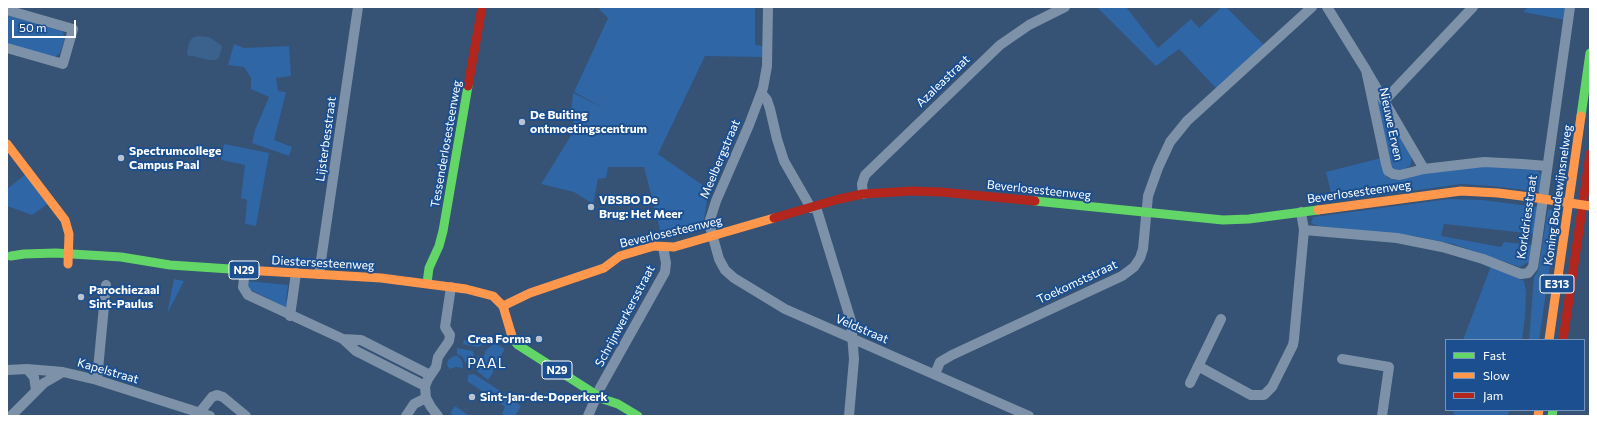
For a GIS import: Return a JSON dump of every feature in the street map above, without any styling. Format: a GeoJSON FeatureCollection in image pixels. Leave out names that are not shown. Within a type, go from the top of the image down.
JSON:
{"type":"FeatureCollection","features":[{"type":"Feature","properties":{"kind":"main road","name":"Tessenderlosesteenweg"},"geometry":{"type":"LineString","coordinates":[[427,283],[429,268],[439,246],[443,231],[482,7]]}},
{"type":"Feature","properties":{"kind":"main road","name":"Koning Boudewijnsnelweg"},"geometry":{"type":"LineString","coordinates":[[1549,339],[1590,53]]}},
{"type":"Feature","properties":{"kind":"main road"},"geometry":{"type":"LineString","coordinates":[[7,144],[65,220],[70,234],[71,261]]}},
{"type":"Feature","properties":{"kind":"main road","name":"E313"},"geometry":{"type":"LineString","coordinates":[[1563,339],[1590,154]]}},
{"type":"Feature","properties":{"kind":"main road","name":"Beverlosesteenweg"},"geometry":{"type":"LineString","coordinates":[[503,306],[530,293],[604,268],[620,256],[654,246],[674,247],[839,199],[863,194],[912,191],[941,192],[1223,220],[1249,219],[1460,191],[1498,193],[1590,206]]}},
{"type":"Feature","properties":{"kind":"main road","name":"Diestersesteenweg"},"geometry":{"type":"LineString","coordinates":[[9,256],[24,254],[71,261]]}},
{"type":"Feature","properties":{"kind":"main road","name":"Diestersesteenweg"},"geometry":{"type":"LineString","coordinates":[[9,256],[53,262],[121,257],[170,265],[381,278],[451,287]]}},
{"type":"Feature","properties":{"kind":"main road","name":"Diestersesteenweg"},"geometry":{"type":"LineString","coordinates":[[115,266],[151,267],[170,265]]}},
{"type":"Feature","properties":{"kind":"main road","name":"N29"},"geometry":{"type":"LineString","coordinates":[[451,287],[493,296],[503,306],[513,339],[518,345],[600,397],[618,404],[638,416]]}},
{"type":"Feature","properties":{"kind":"main road","name":"N29"},"geometry":{"type":"LineString","coordinates":[[600,397],[612,411],[620,416]]}},
{"type":"Feature","properties":{"kind":"street","name":"Lijsterbesstraat"},"geometry":{"type":"LineString","coordinates":[[319,274],[358,7]]}},
{"type":"Feature","properties":{"kind":"street","name":"Meelbergstraat"},"geometry":{"type":"LineString","coordinates":[[712,236],[709,223],[710,215],[762,94],[767,66],[768,7]]}},
{"type":"Feature","properties":{"kind":"street","name":"Azaleastraat"},"geometry":{"type":"LineString","coordinates":[[863,194],[862,184],[866,175],[995,50],[1029,25],[1064,7]]}},
{"type":"Feature","properties":{"kind":"street","name":"Toekomststraat"},"geometry":{"type":"LineString","coordinates":[[935,374],[940,362],[1128,272],[1134,267],[1140,258],[1143,249],[1148,196],[1158,168],[1170,142],[1187,121],[1312,7]]}},
{"type":"Feature","properties":{"kind":"street","name":"Nieuwe Erven"},"geometry":{"type":"LineString","coordinates":[[1327,7],[1424,169]]}},
{"type":"Feature","properties":{"kind":"street"},"geometry":{"type":"LineString","coordinates":[[1384,101],[1473,7]]}},
{"type":"Feature","properties":{"kind":"street","name":"Korkdriesstraat"},"geometry":{"type":"LineString","coordinates":[[1304,230],[1397,238],[1442,247],[1483,259],[1521,274],[1528,273],[1533,267],[1538,241],[1547,166],[1570,7]]}},
{"type":"Feature","properties":{"kind":"street"},"geometry":{"type":"LineString","coordinates":[[7,10],[73,29],[63,64],[7,48]]}},
{"type":"Feature","properties":{"kind":"street","name":"Nieuwe Erven"},"geometry":{"type":"LineString","coordinates":[[1366,70],[1388,170],[1393,174],[1400,175],[1424,169],[1484,162],[1547,166]]}},
{"type":"Feature","properties":{"kind":"street"},"geometry":{"type":"LineString","coordinates":[[762,94],[767,100],[776,139],[784,160],[813,207],[851,321],[854,339],[854,359],[849,416]]}},
{"type":"Feature","properties":{"kind":"street"},"geometry":{"type":"LineString","coordinates":[[1198,366],[1251,395],[1260,396],[1269,392],[1293,345],[1304,230],[1301,212]]}},
{"type":"Feature","properties":{"kind":"street","name":"Veldstraat"},"geometry":{"type":"LineString","coordinates":[[712,236],[719,259],[725,270],[734,278],[784,310],[935,374],[1029,416]]}},
{"type":"Feature","properties":{"kind":"street","name":"Schrijnwerkersstraat"},"geometry":{"type":"LineString","coordinates":[[588,416],[600,397],[664,275],[666,266],[663,246]]}},
{"type":"Feature","properties":{"kind":"street"},"geometry":{"type":"LineString","coordinates":[[245,270],[243,287],[246,294],[290,316],[343,339],[361,340],[428,380]]}},
{"type":"Feature","properties":{"kind":"street"},"geometry":{"type":"LineString","coordinates":[[290,316],[296,273]]}},
{"type":"Feature","properties":{"kind":"street"},"geometry":{"type":"LineString","coordinates":[[98,380],[106,285]]}},
{"type":"Feature","properties":{"kind":"street"},"geometry":{"type":"LineString","coordinates":[[438,416],[426,398],[428,380],[436,367],[438,357],[449,341],[450,335],[445,327],[451,287]]}},
{"type":"Feature","properties":{"kind":"street"},"geometry":{"type":"LineString","coordinates":[[1190,382],[1221,319]]}},
{"type":"Feature","properties":{"kind":"street"},"geometry":{"type":"LineString","coordinates":[[1342,359],[1388,367],[1382,416]]}},
{"type":"Feature","properties":{"kind":"street"},"geometry":{"type":"LineString","coordinates":[[27,369],[34,377],[36,390]]}},
{"type":"Feature","properties":{"kind":"street","name":"Kapelstraat"},"geometry":{"type":"LineString","coordinates":[[7,370],[27,369],[63,372],[98,380],[210,416]]}},
{"type":"Feature","properties":{"kind":"street"},"geometry":{"type":"LineString","coordinates":[[11,416],[44,383],[63,372]]}},
{"type":"Feature","properties":{"kind":"street"},"geometry":{"type":"LineString","coordinates":[[200,412],[212,397],[217,395],[231,402],[246,416]]}},
{"type":"Feature","properties":{"kind":"street"},"geometry":{"type":"LineString","coordinates":[[406,416],[414,404],[426,398]]}},
{"type":"Feature","properties":{"kind":"shaded area"},"geometry":{"type":"Polygon","coordinates":[[[601,7],[755,7],[755,45],[763,46],[763,57],[705,56],[658,154],[711,191],[707,200],[704,220],[699,226],[662,237],[644,167],[608,167],[606,178],[598,179],[593,204],[574,192],[541,184],[572,134],[575,115],[571,114],[573,93],[606,109],[574,92],[608,18],[599,9],[601,7]]]}},
{"type":"Feature","properties":{"kind":"shaded area"},"geometry":{"type":"Polygon","coordinates":[[[1097,7],[1126,7],[1158,48],[1191,19],[1199,28],[1222,7],[1226,7],[1264,45],[1217,89],[1179,49],[1156,66],[1097,7]]]}},
{"type":"Feature","properties":{"kind":"shaded area"},"geometry":{"type":"Polygon","coordinates":[[[1528,7],[1567,7],[1566,20],[1523,12],[1528,7]]]}},
{"type":"Feature","properties":{"kind":"shaded area"},"geometry":{"type":"Polygon","coordinates":[[[7,15],[62,30],[65,38],[60,53],[54,58],[7,45],[7,15]]]}},
{"type":"Feature","properties":{"kind":"shaded area"},"geometry":{"type":"Polygon","coordinates":[[[197,36],[209,37],[221,45],[222,47],[219,58],[215,60],[208,60],[188,56],[187,52],[189,43],[192,38],[197,36]]]}},
{"type":"Feature","properties":{"kind":"shaded area"},"geometry":{"type":"Polygon","coordinates":[[[234,44],[244,48],[289,46],[291,76],[276,78],[278,91],[286,92],[274,140],[292,147],[289,156],[252,143],[255,130],[269,97],[251,89],[251,78],[244,67],[228,65],[234,44]]]}},
{"type":"Feature","properties":{"kind":"shaded area"},"geometry":{"type":"Polygon","coordinates":[[[1377,98],[1412,158],[1410,166],[1402,170],[1393,169],[1391,167],[1377,98]]]}},
{"type":"Feature","properties":{"kind":"shaded area"},"geometry":{"type":"Polygon","coordinates":[[[224,144],[269,153],[256,226],[245,224],[247,200],[241,198],[245,165],[221,160],[224,144]]]}},
{"type":"Feature","properties":{"kind":"shaded area"},"geometry":{"type":"Polygon","coordinates":[[[1381,158],[1384,173],[1388,178],[1394,180],[1428,171],[1485,165],[1536,170],[1542,177],[1539,192],[1461,184],[1330,202],[1328,198],[1331,193],[1326,172],[1381,158]]]}},
{"type":"Feature","properties":{"kind":"shaded area"},"geometry":{"type":"Polygon","coordinates":[[[26,174],[49,203],[32,215],[7,206],[7,189],[26,174]]]}},
{"type":"Feature","properties":{"kind":"shaded area"},"geometry":{"type":"Polygon","coordinates":[[[1449,199],[1482,200],[1538,207],[1535,234],[1444,224],[1441,236],[1501,247],[1504,242],[1533,245],[1530,261],[1520,267],[1453,244],[1415,236],[1318,226],[1311,223],[1313,217],[1449,199]]]}},
{"type":"Feature","properties":{"kind":"shaded area"},"geometry":{"type":"Polygon","coordinates":[[[1548,209],[1558,211],[1539,339],[1529,339],[1534,277],[1538,271],[1548,209]]]}},
{"type":"Feature","properties":{"kind":"shaded area"},"geometry":{"type":"Polygon","coordinates":[[[1491,266],[1524,281],[1526,292],[1522,339],[1463,339],[1491,266]]]}},
{"type":"Feature","properties":{"kind":"shaded area"},"geometry":{"type":"Polygon","coordinates":[[[174,279],[184,281],[167,314],[174,279]]]}},
{"type":"Feature","properties":{"kind":"shaded area"},"geometry":{"type":"Polygon","coordinates":[[[248,281],[288,285],[286,300],[290,305],[287,308],[247,288],[248,281]]]}},
{"type":"Feature","properties":{"kind":"shaded area"},"geometry":{"type":"Polygon","coordinates":[[[488,338],[491,341],[478,347],[463,344],[464,340],[483,342],[488,338]]]}},
{"type":"Feature","properties":{"kind":"shaded area"},"geometry":{"type":"Polygon","coordinates":[[[495,343],[505,349],[492,370],[494,371],[488,380],[477,371],[476,360],[478,356],[483,357],[485,351],[495,343]]]}},
{"type":"Feature","properties":{"kind":"shaded area"},"geometry":{"type":"Polygon","coordinates":[[[457,348],[473,351],[474,354],[472,364],[465,363],[463,357],[457,354],[457,348]]]}},
{"type":"Feature","properties":{"kind":"shaded area"},"geometry":{"type":"Polygon","coordinates":[[[454,356],[458,356],[462,361],[463,368],[456,367],[450,369],[448,367],[448,360],[454,356]]]}},
{"type":"Feature","properties":{"kind":"shaded area"},"geometry":{"type":"Polygon","coordinates":[[[474,374],[505,394],[499,403],[495,400],[496,396],[493,392],[489,391],[485,393],[467,381],[468,375],[474,374]]]}},
{"type":"Feature","properties":{"kind":"shaded area"},"geometry":{"type":"Polygon","coordinates":[[[507,395],[521,406],[515,416],[504,416],[502,413],[505,407],[501,404],[507,395]]]}},
{"type":"Feature","properties":{"kind":"shaded area"},"geometry":{"type":"Polygon","coordinates":[[[455,406],[470,416],[455,416],[450,413],[455,406]]]}},
{"type":"Feature","properties":{"kind":"shaded area"},"geometry":{"type":"Polygon","coordinates":[[[1454,411],[1509,411],[1508,416],[1453,416],[1454,411]]]}},
{"type":"Feature","properties":{"kind":"traffic: fast"},"geometry":{"type":"LineString","coordinates":[[1581,116],[1590,53]]}},
{"type":"Feature","properties":{"kind":"traffic: fast"},"geometry":{"type":"LineString","coordinates":[[427,283],[429,268],[439,246],[443,231],[468,86]]}},
{"type":"Feature","properties":{"kind":"traffic: fast"},"geometry":{"type":"LineString","coordinates":[[1035,201],[1223,220],[1249,219],[1318,210]]}},
{"type":"Feature","properties":{"kind":"traffic: fast"},"geometry":{"type":"LineString","coordinates":[[11,256],[56,253],[121,257],[170,265],[245,270]]}},
{"type":"Feature","properties":{"kind":"traffic: fast"},"geometry":{"type":"LineString","coordinates":[[511,333],[513,339],[518,345],[603,399],[618,404],[638,416]]}},
{"type":"Feature","properties":{"kind":"traffic: fast"},"geometry":{"type":"LineString","coordinates":[[1552,416],[1553,411]]}},
{"type":"Feature","properties":{"kind":"traffic: slow"},"geometry":{"type":"LineString","coordinates":[[1549,339],[1581,116]]}},
{"type":"Feature","properties":{"kind":"traffic: slow"},"geometry":{"type":"LineString","coordinates":[[7,144],[65,220],[69,234],[68,264]]}},
{"type":"Feature","properties":{"kind":"traffic: slow"},"geometry":{"type":"LineString","coordinates":[[1318,210],[1461,191],[1498,193],[1530,197]]}},
{"type":"Feature","properties":{"kind":"traffic: slow"},"geometry":{"type":"LineString","coordinates":[[1530,197],[1590,206]]}},
{"type":"Feature","properties":{"kind":"traffic: slow"},"geometry":{"type":"LineString","coordinates":[[503,306],[530,293],[604,268],[620,256],[654,246],[674,247],[774,218]]}},
{"type":"Feature","properties":{"kind":"traffic: slow"},"geometry":{"type":"LineString","coordinates":[[245,270],[381,278],[466,289],[493,296],[503,306],[511,333]]}},
{"type":"Feature","properties":{"kind":"traffic: slow"},"geometry":{"type":"LineString","coordinates":[[1538,416],[1539,411]]}},
{"type":"Feature","properties":{"kind":"traffic: jam"},"geometry":{"type":"LineString","coordinates":[[468,86],[482,7]]}},
{"type":"Feature","properties":{"kind":"traffic: jam"},"geometry":{"type":"LineString","coordinates":[[1563,339],[1590,154]]}},
{"type":"Feature","properties":{"kind":"traffic: jam"},"geometry":{"type":"LineString","coordinates":[[774,218],[839,199],[863,194],[912,191],[941,192],[1035,201]]}},
{"type":"Feature","properties":{"kind":"place","name":"De Buiting ontmoetingscentrum"},"geometry":{"type":"Point","coordinates":[522,122]}},
{"type":"Feature","properties":{"kind":"place","name":"Spectrumcollege Campus Paal"},"geometry":{"type":"Point","coordinates":[121,158]}},
{"type":"Feature","properties":{"kind":"place","name":"VBSBO De Brug: Het Meer"},"geometry":{"type":"Point","coordinates":[591,207]}},
{"type":"Feature","properties":{"kind":"place","name":"Parochiezaal Sint-Paulus"},"geometry":{"type":"Point","coordinates":[81,297]}},
{"type":"Feature","properties":{"kind":"place","name":"Crea Forma"},"geometry":{"type":"Point","coordinates":[539,339]}},
{"type":"Feature","properties":{"kind":"place","name":"Sint-Jan-de-Doperkerk"},"geometry":{"type":"Point","coordinates":[472,397]}},
{"type":"Feature","properties":{"kind":"district","name":"PAAL"},"geometry":{"type":"Point","coordinates":[487,363]}}]}
